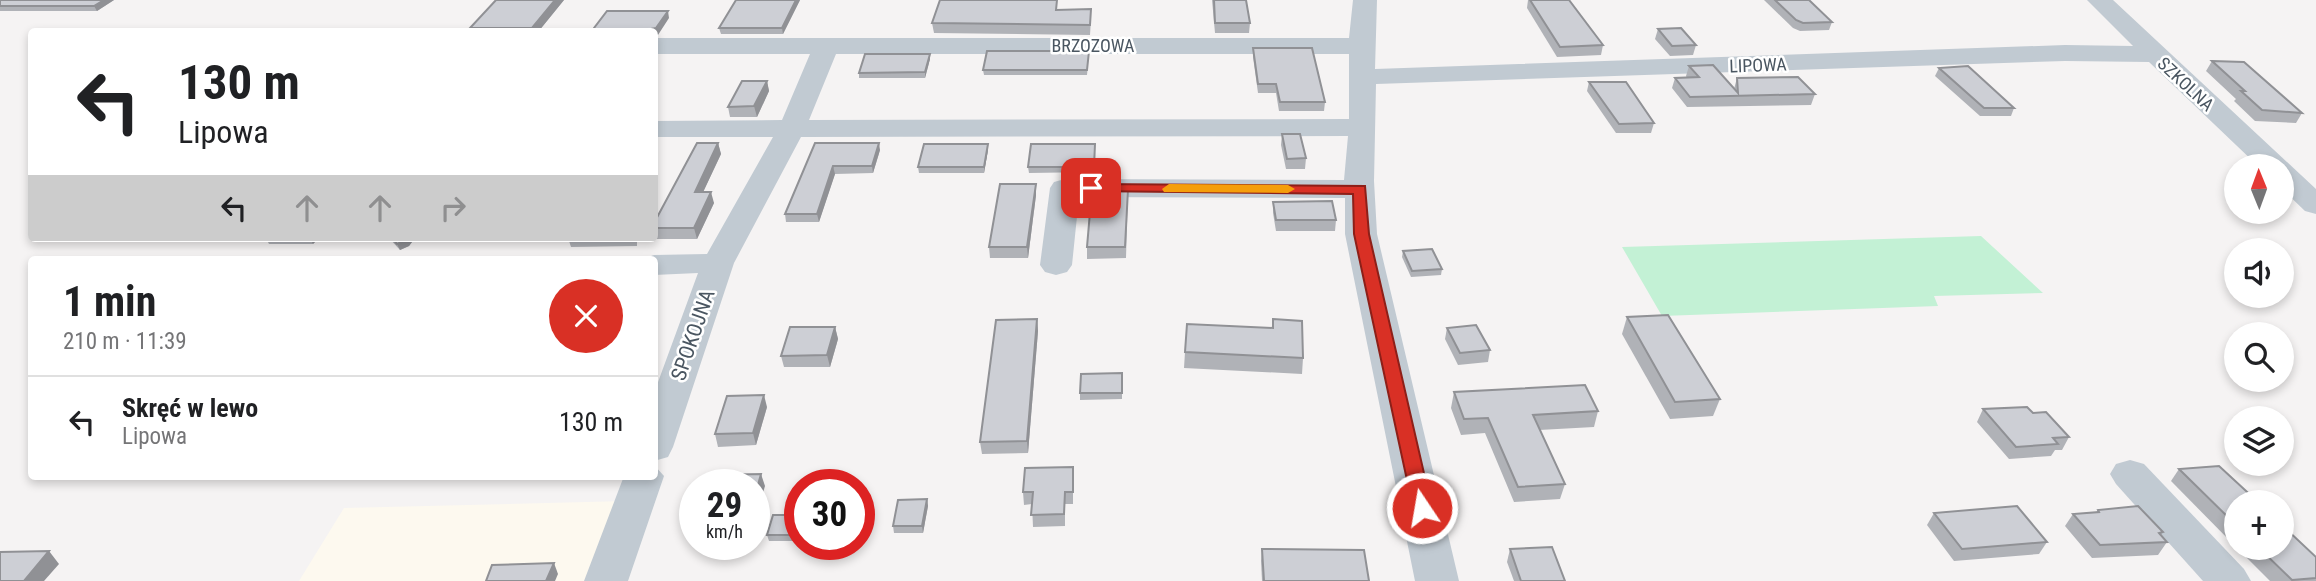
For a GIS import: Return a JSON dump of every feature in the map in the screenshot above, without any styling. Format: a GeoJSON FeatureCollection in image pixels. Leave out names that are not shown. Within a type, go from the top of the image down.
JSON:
{"type":"FeatureCollection","features":[{"type":"Feature","properties":{"kind":"street","name":"SZKOLNA"},"geometry":{"type":"LineString","coordinates":[[2099,0],[2261,154]]}},
{"type":"Feature","properties":{"kind":"street"},"geometry":{"type":"LineString","coordinates":[[1365,5],[1361,62],[1361,234],[1437,581]]}},
{"type":"Feature","properties":{"kind":"street","name":"BRZOZOWA"},"geometry":{"type":"LineString","coordinates":[[658,46],[826,46],[1361,62]]}},
{"type":"Feature","properties":{"kind":"street","name":"SPOKOJNA"},"geometry":{"type":"LineString","coordinates":[[658,436],[718,263],[792,128],[826,46]]}},
{"type":"Feature","properties":{"kind":"street","name":"LIPOWA"},"geometry":{"type":"LineString","coordinates":[[1361,62],[2154,54]]}},
{"type":"Feature","properties":{"kind":"street"},"geometry":{"type":"LineString","coordinates":[[658,129],[1362,128]]}},
{"type":"Feature","properties":{"kind":"street"},"geometry":{"type":"LineString","coordinates":[[2294,184],[2316,205]]}},
{"type":"Feature","properties":{"kind":"street"},"geometry":{"type":"LineString","coordinates":[[1056,265],[1065,188],[1360,189]]}},
{"type":"Feature","properties":{"kind":"street"},"geometry":{"type":"LineString","coordinates":[[658,265],[718,263]]}},
{"type":"Feature","properties":{"kind":"street"},"geometry":{"type":"LineString","coordinates":[[2130,474],[2230,581]]}},
{"type":"Feature","properties":{"kind":"street"},"geometry":{"type":"LineString","coordinates":[[606,581],[643,480]]}},
{"type":"Feature","properties":{"kind":"shaded area"},"geometry":{"type":"Polygon","coordinates":[[[626,501],[596,581],[299,581],[344,508],[626,501]]]}},
{"type":"Feature","properties":{"kind":"green space"},"geometry":{"type":"Polygon","coordinates":[[[1981,236],[2043,293],[1934,296],[1938,306],[1662,316],[1622,247],[1981,236]]]}},
{"type":"Feature","properties":{"kind":"building"},"geometry":{"type":"Polygon","coordinates":[[[0,0],[104,0],[94,6],[0,6],[0,0]]]}},
{"type":"Feature","properties":{"kind":"building"},"geometry":{"type":"Polygon","coordinates":[[[496,0],[555,0],[532,28],[470,28],[496,0]]]}},
{"type":"Feature","properties":{"kind":"building"},"geometry":{"type":"Polygon","coordinates":[[[736,0],[796,0],[782,28],[719,28],[736,0]]]}},
{"type":"Feature","properties":{"kind":"building"},"geometry":{"type":"Polygon","coordinates":[[[940,0],[1057,0],[1056,10],[1091,9],[1090,25],[932,23],[940,0]]]}},
{"type":"Feature","properties":{"kind":"building"},"geometry":{"type":"Polygon","coordinates":[[[1214,0],[1246,0],[1250,23],[1215,23],[1214,0]]]}},
{"type":"Feature","properties":{"kind":"building"},"geometry":{"type":"Polygon","coordinates":[[[1530,0],[1569,0],[1603,45],[1560,47],[1530,0]]]}},
{"type":"Feature","properties":{"kind":"building"},"geometry":{"type":"Polygon","coordinates":[[[1775,0],[1809,0],[1832,22],[1803,23],[1796,20],[1775,0]]]}},
{"type":"Feature","properties":{"kind":"building"},"geometry":{"type":"Polygon","coordinates":[[[607,11],[668,11],[656,28],[594,28],[607,11]]]}},
{"type":"Feature","properties":{"kind":"building"},"geometry":{"type":"Polygon","coordinates":[[[1681,28],[1696,45],[1672,46],[1658,29],[1681,28]]]}},
{"type":"Feature","properties":{"kind":"building"},"geometry":{"type":"Polygon","coordinates":[[[1253,48],[1312,48],[1325,102],[1280,102],[1276,84],[1258,84],[1253,48]]]}},
{"type":"Feature","properties":{"kind":"building"},"geometry":{"type":"Polygon","coordinates":[[[987,51],[1089,51],[1087,70],[983,70],[987,51]]]}},
{"type":"Feature","properties":{"kind":"building"},"geometry":{"type":"Polygon","coordinates":[[[865,54],[930,54],[925,72],[859,73],[865,54]]]}},
{"type":"Feature","properties":{"kind":"building"},"geometry":{"type":"Polygon","coordinates":[[[2212,61],[2244,62],[2302,113],[2262,110],[2212,61]]]}},
{"type":"Feature","properties":{"kind":"building"},"geometry":{"type":"Polygon","coordinates":[[[1713,65],[1738,93],[1737,78],[1798,77],[1815,94],[1690,97],[1675,78],[1699,77],[1689,66],[1713,65]]]}},
{"type":"Feature","properties":{"kind":"building"},"geometry":{"type":"Polygon","coordinates":[[[1968,66],[2014,108],[1984,108],[1939,68],[1968,66]]]}},
{"type":"Feature","properties":{"kind":"building"},"geometry":{"type":"Polygon","coordinates":[[[742,81],[767,81],[754,106],[728,107],[742,81]]]}},
{"type":"Feature","properties":{"kind":"building"},"geometry":{"type":"Polygon","coordinates":[[[1589,82],[1626,82],[1654,123],[1619,124],[1589,82]]]}},
{"type":"Feature","properties":{"kind":"building"},"geometry":{"type":"Polygon","coordinates":[[[1282,134],[1300,134],[1306,158],[1287,159],[1282,134]]]}},
{"type":"Feature","properties":{"kind":"building"},"geometry":{"type":"Polygon","coordinates":[[[697,143],[718,143],[695,192],[711,192],[694,228],[658,228],[658,216],[697,143]]]}},
{"type":"Feature","properties":{"kind":"building"},"geometry":{"type":"Polygon","coordinates":[[[815,143],[879,143],[872,166],[833,166],[817,214],[785,214],[815,143]]]}},
{"type":"Feature","properties":{"kind":"building"},"geometry":{"type":"Polygon","coordinates":[[[924,144],[988,144],[984,167],[918,167],[924,144]]]}},
{"type":"Feature","properties":{"kind":"building"},"geometry":{"type":"Polygon","coordinates":[[[1031,144],[1095,144],[1094,167],[1028,167],[1031,144]]]}},
{"type":"Feature","properties":{"kind":"building"},"geometry":{"type":"Polygon","coordinates":[[[1000,184],[1036,184],[1027,247],[989,247],[1000,184]]]}},
{"type":"Feature","properties":{"kind":"building"},"geometry":{"type":"Polygon","coordinates":[[[1092,189],[1128,189],[1125,247],[1087,247],[1092,189]]]}},
{"type":"Feature","properties":{"kind":"building"},"geometry":{"type":"Polygon","coordinates":[[[1332,201],[1336,220],[1276,220],[1273,202],[1332,201]]]}},
{"type":"Feature","properties":{"kind":"building"},"geometry":{"type":"Polygon","coordinates":[[[1432,249],[1442,269],[1412,271],[1403,251],[1432,249]]]}},
{"type":"Feature","properties":{"kind":"building"},"geometry":{"type":"Polygon","coordinates":[[[1668,315],[1720,399],[1675,402],[1627,317],[1668,315]]]}},
{"type":"Feature","properties":{"kind":"building"},"geometry":{"type":"Polygon","coordinates":[[[1037,319],[1027,441],[980,442],[996,320],[1037,319]]]}},
{"type":"Feature","properties":{"kind":"building"},"geometry":{"type":"Polygon","coordinates":[[[1273,319],[1302,321],[1303,358],[1185,352],[1187,324],[1273,328],[1273,319]]]}},
{"type":"Feature","properties":{"kind":"building"},"geometry":{"type":"Polygon","coordinates":[[[1476,325],[1490,350],[1460,353],[1447,328],[1476,325]]]}},
{"type":"Feature","properties":{"kind":"building"},"geometry":{"type":"Polygon","coordinates":[[[790,327],[835,327],[827,355],[781,356],[790,327]]]}},
{"type":"Feature","properties":{"kind":"building"},"geometry":{"type":"Polygon","coordinates":[[[1122,373],[1122,393],[1080,393],[1081,374],[1122,373]]]}},
{"type":"Feature","properties":{"kind":"building"},"geometry":{"type":"Polygon","coordinates":[[[1585,385],[1598,411],[1533,415],[1565,484],[1518,487],[1488,418],[1464,419],[1454,392],[1585,385]]]}},
{"type":"Feature","properties":{"kind":"building"},"geometry":{"type":"Polygon","coordinates":[[[764,395],[753,433],[715,434],[727,396],[764,395]]]}},
{"type":"Feature","properties":{"kind":"building"},"geometry":{"type":"Polygon","coordinates":[[[2027,407],[2033,413],[2046,412],[2069,437],[2053,438],[2058,444],[2016,447],[1983,409],[2027,407]]]}},
{"type":"Feature","properties":{"kind":"building"},"geometry":{"type":"Polygon","coordinates":[[[2219,466],[2224,471],[2224,476],[2230,476],[2245,490],[2224,490],[2224,513],[2179,469],[2219,466]]]}},
{"type":"Feature","properties":{"kind":"building"},"geometry":{"type":"Polygon","coordinates":[[[1073,467],[1073,492],[1065,492],[1064,514],[1031,515],[1033,492],[1023,492],[1025,468],[1073,467]]]}},
{"type":"Feature","properties":{"kind":"building"},"geometry":{"type":"Polygon","coordinates":[[[927,499],[922,526],[893,526],[898,500],[927,499]]]}},
{"type":"Feature","properties":{"kind":"building"},"geometry":{"type":"Polygon","coordinates":[[[2017,506],[2047,542],[1962,549],[1934,513],[2017,506]]]}},
{"type":"Feature","properties":{"kind":"building"},"geometry":{"type":"Polygon","coordinates":[[[2138,506],[2163,532],[2159,533],[2167,542],[2100,545],[2073,514],[2099,512],[2098,510],[2138,506]]]}},
{"type":"Feature","properties":{"kind":"building"},"geometry":{"type":"Polygon","coordinates":[[[773,515],[784,515],[784,535],[770,535],[773,515]]]}},
{"type":"Feature","properties":{"kind":"building"},"geometry":{"type":"Polygon","coordinates":[[[2294,536],[2316,557],[2316,578],[2292,580],[2271,560],[2294,560],[2294,536]]]}},
{"type":"Feature","properties":{"kind":"building"},"geometry":{"type":"Polygon","coordinates":[[[1552,547],[1565,581],[1521,581],[1510,549],[1552,547]]]}},
{"type":"Feature","properties":{"kind":"building"},"geometry":{"type":"Polygon","coordinates":[[[1262,549],[1364,550],[1369,581],[1264,581],[1262,549]]]}},
{"type":"Feature","properties":{"kind":"building"},"geometry":{"type":"Polygon","coordinates":[[[49,551],[24,581],[0,581],[0,552],[49,551]]]}},
{"type":"Feature","properties":{"kind":"building"},"geometry":{"type":"Polygon","coordinates":[[[554,563],[546,581],[486,581],[492,565],[554,563]]]}},
{"type":"Feature","properties":{"kind":"slow traffic"},"geometry":{"type":"LineString","coordinates":[[1169,189],[1288,189]]}},
{"type":"Feature","properties":{"kind":"route"},"geometry":{"type":"LineString","coordinates":[[1091,188],[1360,189],[1361,234],[1422,508]]}}]}
